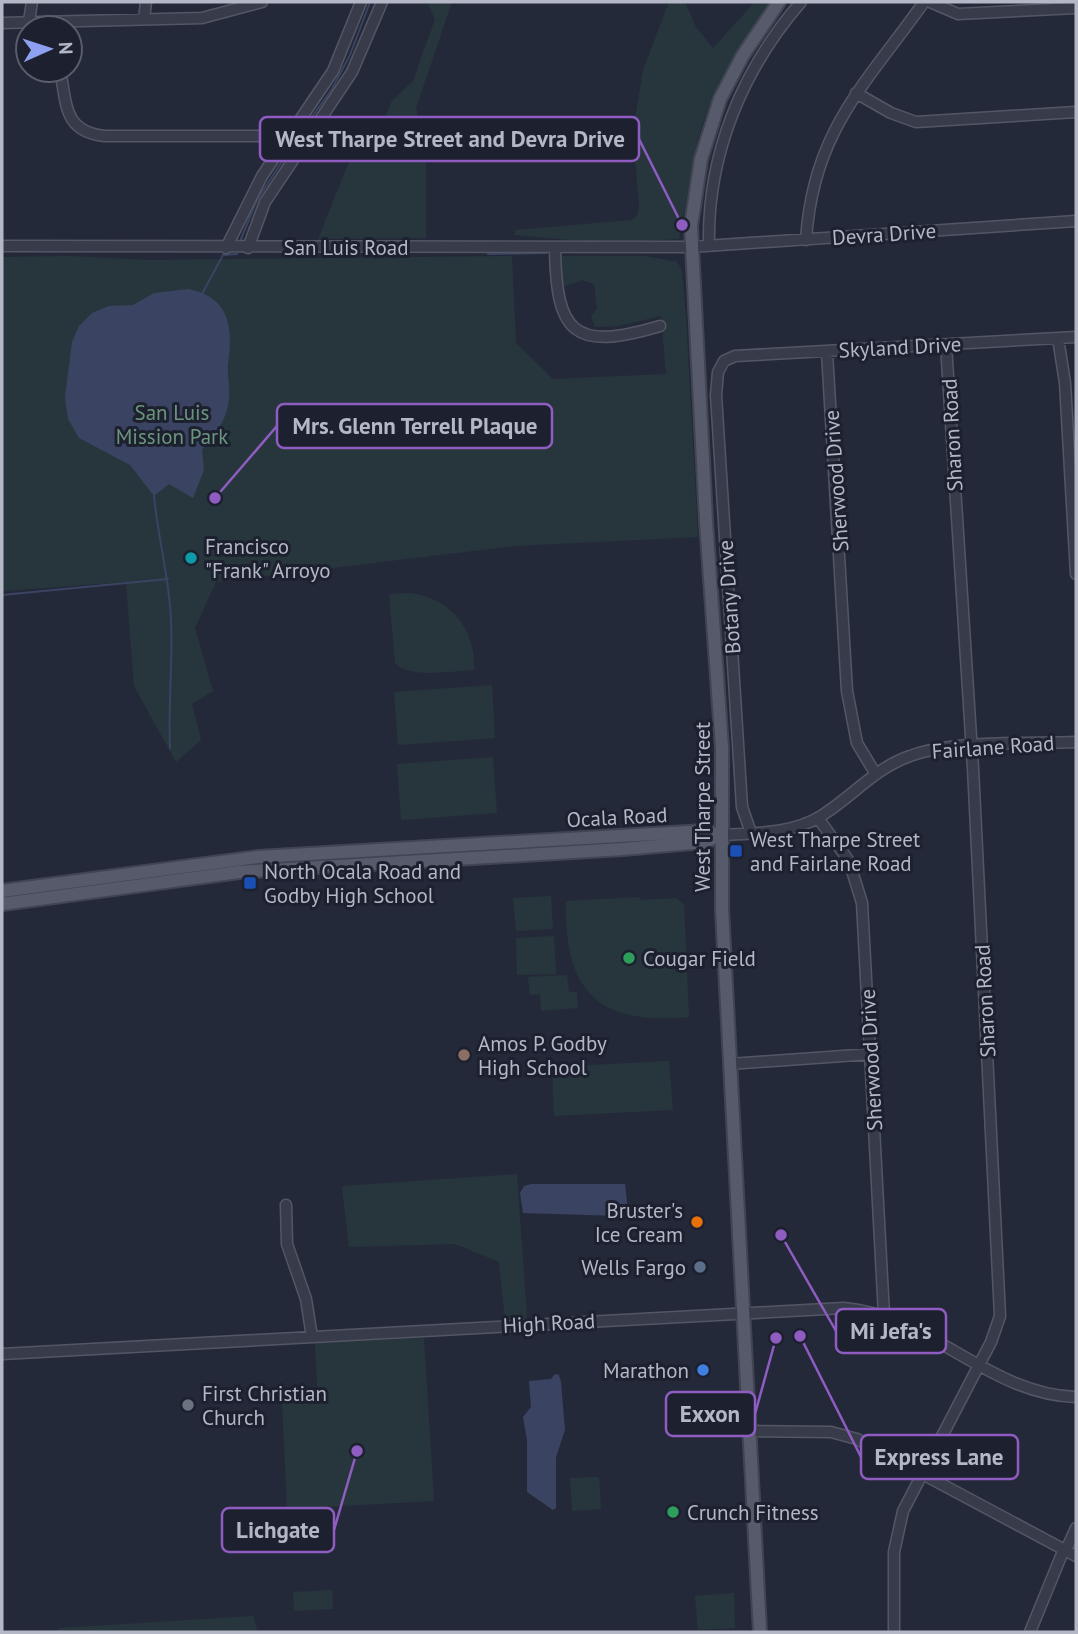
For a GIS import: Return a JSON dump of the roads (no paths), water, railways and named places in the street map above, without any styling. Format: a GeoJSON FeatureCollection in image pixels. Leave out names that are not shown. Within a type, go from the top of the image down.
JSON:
{"type":"FeatureCollection","features":[{"type":"Feature","properties":{"kind":"main road","name":"West Tharpe Street"},"geometry":{"type":"LineString","coordinates":[[760,1632],[722,909],[722,748],[718,655],[706,521],[691,247],[696,184],[711,124],[743,55],[779,2]]}},
{"type":"Feature","properties":{"kind":"main road","name":"Ocala Road"},"geometry":{"type":"LineString","coordinates":[[2,904],[212,862],[326,859],[571,845],[705,831],[722,835]]}},
{"type":"Feature","properties":{"kind":"main road","name":"Ocala Road"},"geometry":{"type":"LineString","coordinates":[[2,891],[207,876],[326,859]]}},
{"type":"Feature","properties":{"kind":"main road"},"geometry":{"type":"LineString","coordinates":[[207,876],[212,862]]}},
{"type":"Feature","properties":{"kind":"street"},"geometry":{"type":"LineString","coordinates":[[144,19],[146,2]]}},
{"type":"Feature","properties":{"kind":"street"},"geometry":{"type":"LineString","coordinates":[[84,22],[202,18],[258,2]]}},
{"type":"Feature","properties":{"kind":"street"},"geometry":{"type":"LineString","coordinates":[[226,248],[252,193],[339,61],[361,2]]}},
{"type":"Feature","properties":{"kind":"street"},"geometry":{"type":"LineString","coordinates":[[248,248],[265,202],[352,72],[382,2]]}},
{"type":"Feature","properties":{"kind":"street"},"geometry":{"type":"LineString","coordinates":[[709,245],[708,222],[716,167],[733,112],[771,38],[801,2]]}},
{"type":"Feature","properties":{"kind":"street"},"geometry":{"type":"LineString","coordinates":[[806,240],[818,166],[834,127],[924,2]]}},
{"type":"Feature","properties":{"kind":"street"},"geometry":{"type":"LineString","coordinates":[[930,2],[958,14],[1076,8]]}},
{"type":"Feature","properties":{"kind":"street"},"geometry":{"type":"LineString","coordinates":[[63,84],[69,116],[77,128],[104,136],[289,136],[304,145]]}},
{"type":"Feature","properties":{"kind":"street"},"geometry":{"type":"LineString","coordinates":[[856,93],[891,113],[916,122],[1076,113]]}},
{"type":"Feature","properties":{"kind":"street","name":"Devra Drive"},"geometry":{"type":"LineString","coordinates":[[691,247],[1076,221]]}},
{"type":"Feature","properties":{"kind":"street","name":"San Luis Road"},"geometry":{"type":"LineString","coordinates":[[2,246],[691,247]]}},
{"type":"Feature","properties":{"kind":"street"},"geometry":{"type":"LineString","coordinates":[[555,247],[559,306],[565,319],[575,329],[594,335],[611,336],[660,326]]}},
{"type":"Feature","properties":{"kind":"street","name":"Skyland Drive"},"geometry":{"type":"LineString","coordinates":[[724,360],[735,356],[1076,337]]}},
{"type":"Feature","properties":{"kind":"street"},"geometry":{"type":"LineString","coordinates":[[1058,338],[1065,383],[1076,574]]}},
{"type":"Feature","properties":{"kind":"street","name":"Sharon Road"},"geometry":{"type":"LineString","coordinates":[[894,1632],[893,1571],[896,1535],[903,1511],[998,1328],[1000,1309],[946,345]]}},
{"type":"Feature","properties":{"kind":"street","name":"Sherwood Drive"},"geometry":{"type":"LineString","coordinates":[[827,352],[847,691],[857,743],[875,773]]}},
{"type":"Feature","properties":{"kind":"street","name":"Botany Drive"},"geometry":{"type":"LineString","coordinates":[[724,360],[717,377],[716,396],[742,807],[751,833]]}},
{"type":"Feature","properties":{"kind":"street","name":"Fairlane Road"},"geometry":{"type":"LineString","coordinates":[[722,835],[788,829],[818,818],[892,762],[927,751],[1076,742]]}},
{"type":"Feature","properties":{"kind":"street","name":"Sherwood Drive"},"geometry":{"type":"LineString","coordinates":[[818,818],[849,861],[859,887],[871,1054],[884,1315]]}},
{"type":"Feature","properties":{"kind":"street"},"geometry":{"type":"LineString","coordinates":[[730,1065],[871,1054]]}},
{"type":"Feature","properties":{"kind":"street"},"geometry":{"type":"LineString","coordinates":[[286,1205],[287,1244],[306,1299],[312,1336]]}},
{"type":"Feature","properties":{"kind":"street","name":"High Road"},"geometry":{"type":"LineString","coordinates":[[2,1354],[844,1308],[884,1315],[1026,1387],[1076,1397]]}},
{"type":"Feature","properties":{"kind":"street"},"geometry":{"type":"LineString","coordinates":[[751,1431],[841,1434],[922,1471],[1076,1556]]}},
{"type":"Feature","properties":{"kind":"street"},"geometry":{"type":"LineString","coordinates":[[1030,1632],[1076,1528]]}},
{"type":"Feature","properties":{"kind":"water"},"geometry":{"type":"Polygon","coordinates":[[[188,289],[213,299],[226,316],[230,339],[228,405],[220,426],[202,450],[204,470],[193,498],[169,484],[154,496],[130,465],[79,438],[68,419],[65,397],[72,342],[79,326],[92,313],[109,306],[133,305],[154,293],[188,289]]]}},
{"type":"Feature","properties":{"kind":"water"},"geometry":{"type":"Polygon","coordinates":[[[625,1184],[628,1211],[620,1216],[523,1213],[520,1193],[524,1186],[625,1184]]]}},
{"type":"Feature","properties":{"kind":"water"},"geometry":{"type":"Polygon","coordinates":[[[555,1374],[559,1375],[561,1382],[565,1430],[556,1457],[556,1508],[553,1510],[527,1492],[527,1440],[523,1417],[531,1407],[529,1381],[551,1379],[555,1374]]]}},
{"type":"Feature","properties":{"kind":"waterway"},"geometry":{"type":"LineString","coordinates":[[299,135],[332,89],[350,55],[370,2]]}},
{"type":"Feature","properties":{"kind":"waterway"},"geometry":{"type":"LineString","coordinates":[[241,239],[257,200],[294,143]]}},
{"type":"Feature","properties":{"kind":"waterway"},"geometry":{"type":"LineString","coordinates":[[488,254],[546,253]]}},
{"type":"Feature","properties":{"kind":"waterway"},"geometry":{"type":"LineString","coordinates":[[202,294],[223,255],[237,254]]}},
{"type":"Feature","properties":{"kind":"waterway"},"geometry":{"type":"LineString","coordinates":[[154,496],[171,619],[170,748]]}},
{"type":"Feature","properties":{"kind":"waterway"},"geometry":{"type":"LineString","coordinates":[[2,595],[168,579]]}},
{"type":"Feature","properties":{"kind":"place","name":"West Tharpe Street and Devra Drive"},"geometry":{"type":"Point","coordinates":[682,225]}},
{"type":"Feature","properties":{"kind":"place","name":"Mrs. Glenn Terrell Plaque"},"geometry":{"type":"Point","coordinates":[215,498]}},
{"type":"Feature","properties":{"kind":"place","name":"Francisco \"Frank\" Arroyo"},"geometry":{"type":"Point","coordinates":[191,558]}},
{"type":"Feature","properties":{"kind":"place","name":"West Tharpe Street and Fairlane Road"},"geometry":{"type":"Point","coordinates":[736,851]}},
{"type":"Feature","properties":{"kind":"place","name":"North Ocala Road and Godby High School"},"geometry":{"type":"Point","coordinates":[250,883]}},
{"type":"Feature","properties":{"kind":"place","name":"Cougar Field"},"geometry":{"type":"Point","coordinates":[629,958]}},
{"type":"Feature","properties":{"kind":"place","name":"Amos P. Godby High School"},"geometry":{"type":"Point","coordinates":[464,1055]}},
{"type":"Feature","properties":{"kind":"place","name":"Bruster's Ice Cream"},"geometry":{"type":"Point","coordinates":[697,1222]}},
{"type":"Feature","properties":{"kind":"place","name":"Mi Jefa's"},"geometry":{"type":"Point","coordinates":[781,1235]}},
{"type":"Feature","properties":{"kind":"place","name":"Wells Fargo"},"geometry":{"type":"Point","coordinates":[700,1267]}},
{"type":"Feature","properties":{"kind":"place","name":"Express Lane"},"geometry":{"type":"Point","coordinates":[800,1336]}},
{"type":"Feature","properties":{"kind":"place","name":"Exxon"},"geometry":{"type":"Point","coordinates":[776,1338]}},
{"type":"Feature","properties":{"kind":"place","name":"Marathon"},"geometry":{"type":"Point","coordinates":[703,1370]}},
{"type":"Feature","properties":{"kind":"place","name":"First Christian Church"},"geometry":{"type":"Point","coordinates":[188,1405]}},
{"type":"Feature","properties":{"kind":"place","name":"Lichgate"},"geometry":{"type":"Point","coordinates":[357,1451]}},
{"type":"Feature","properties":{"kind":"place","name":"Crunch Fitness"},"geometry":{"type":"Point","coordinates":[673,1512]}},
{"type":"Feature","properties":{"kind":"park label","name":"San Luis Mission Park"},"geometry":{"type":"Point","coordinates":[172,424]}}]}
